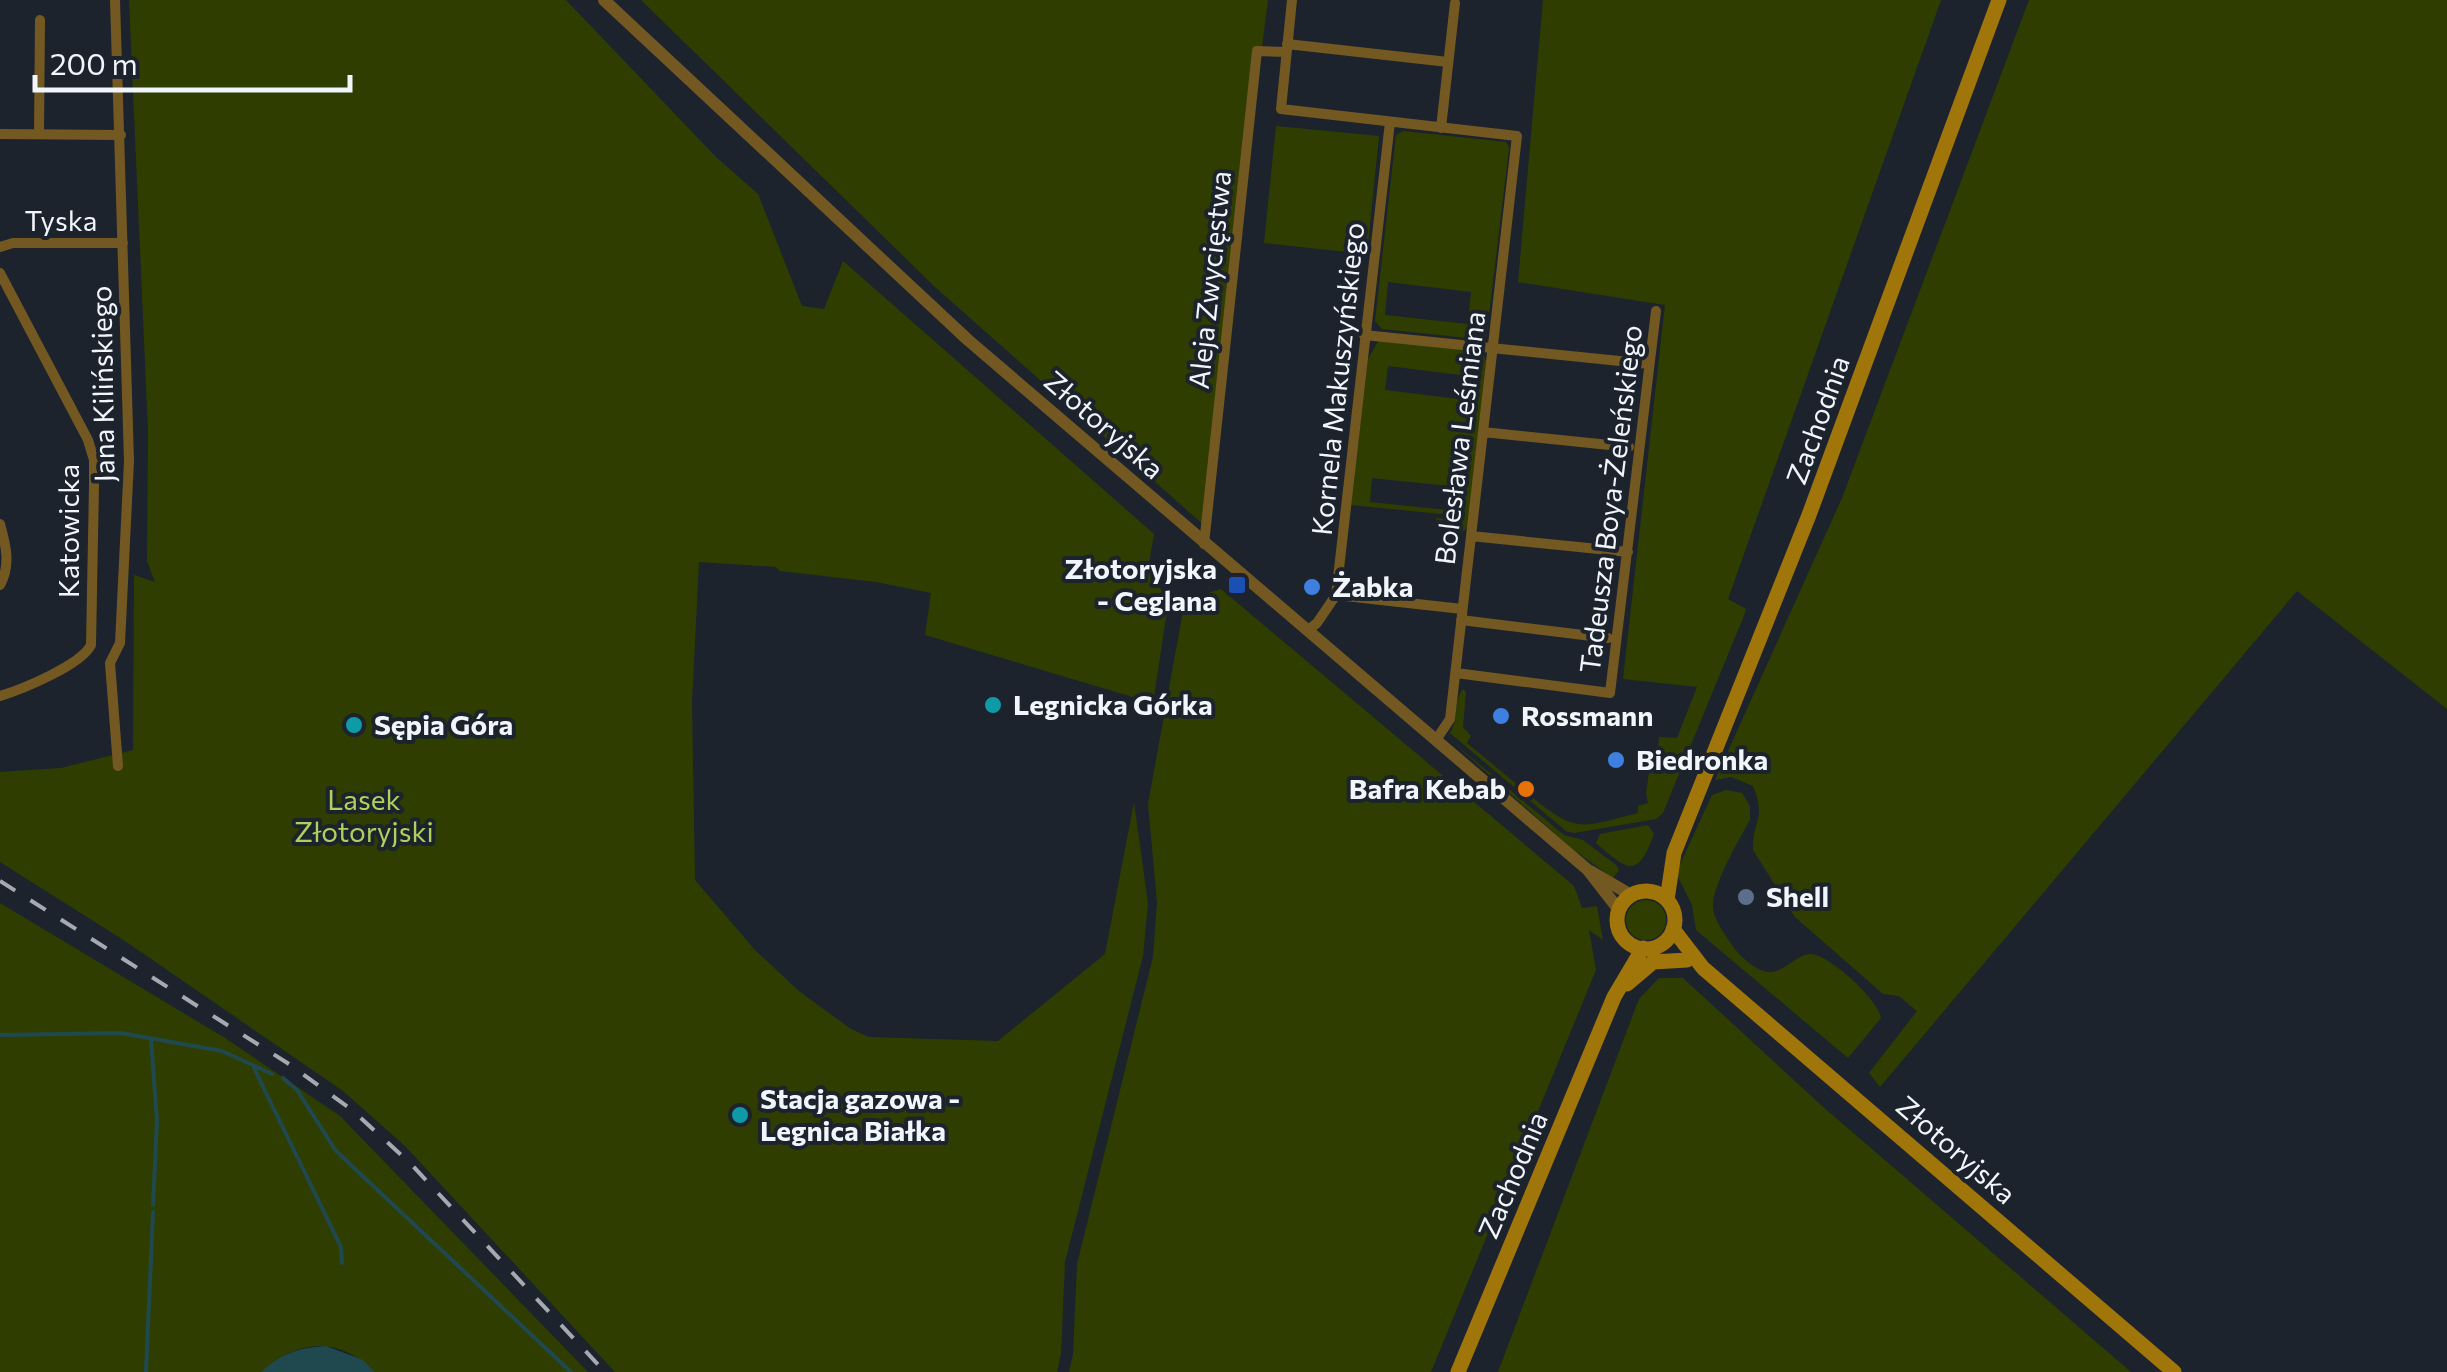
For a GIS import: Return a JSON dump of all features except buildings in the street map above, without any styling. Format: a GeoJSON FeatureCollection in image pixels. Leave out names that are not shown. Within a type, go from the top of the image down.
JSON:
{"type":"FeatureCollection","features":[{"type":"Feature","properties":{"kind":"main road","name":"Zachodnia"},"geometry":{"type":"LineString","coordinates":[[1667,900],[1674,853],[1809,515],[1998,0]]}},
{"type":"Feature","properties":{"kind":"main road","name":"Zachodnia"},"geometry":{"type":"LineString","coordinates":[[1639,893],[1674,853]]}},
{"type":"Feature","properties":{"kind":"main road"},"geometry":{"type":"LineString","coordinates":[[1639,893],[1667,900],[1674,916],[1673,929],[1651,947],[1624,938],[1618,926],[1619,910],[1639,893]]}},
{"type":"Feature","properties":{"kind":"main road","name":"Złotoryjska"},"geometry":{"type":"LineString","coordinates":[[1673,929],[1703,968],[2174,1372]]}},
{"type":"Feature","properties":{"kind":"main road","name":"Zachodnia"},"geometry":{"type":"LineString","coordinates":[[1458,1372],[1614,997],[1625,956],[1624,938]]}},
{"type":"Feature","properties":{"kind":"main road","name":"Zachodnia"},"geometry":{"type":"LineString","coordinates":[[1614,997],[1651,947]]}},
{"type":"Feature","properties":{"kind":"main road","name":"Złotoryjska"},"geometry":{"type":"LineString","coordinates":[[1651,947],[1673,950],[1703,968]]}},
{"type":"Feature","properties":{"kind":"main road"},"geometry":{"type":"LineString","coordinates":[[1614,997],[1653,962],[1687,960]]}},
{"type":"Feature","properties":{"kind":"street","name":"Jana Kilińskiego"},"geometry":{"type":"LineString","coordinates":[[115,0],[129,461],[120,643],[110,663],[118,766]]}},
{"type":"Feature","properties":{"kind":"street","name":"Złotoryjska"},"geometry":{"type":"LineString","coordinates":[[604,0],[968,340],[1588,870],[1619,910]]}},
{"type":"Feature","properties":{"kind":"street"},"geometry":{"type":"LineString","coordinates":[[1292,0],[1281,108],[1441,128],[1454,3]]}},
{"type":"Feature","properties":{"kind":"street"},"geometry":{"type":"LineString","coordinates":[[38,133],[40,20]]}},
{"type":"Feature","properties":{"kind":"street"},"geometry":{"type":"LineString","coordinates":[[1286,48],[1448,62]]}},
{"type":"Feature","properties":{"kind":"street","name":"Aleja Zwycięstwa"},"geometry":{"type":"LineString","coordinates":[[1204,544],[1257,51],[1286,48]]}},
{"type":"Feature","properties":{"kind":"street","name":"Kornela Makuszyńskiego"},"geometry":{"type":"LineString","coordinates":[[1336,595],[1390,122]]}},
{"type":"Feature","properties":{"kind":"street","name":"Bolesława Leśmiana"},"geometry":{"type":"LineString","coordinates":[[1436,740],[1450,720],[1517,136],[1441,128]]}},
{"type":"Feature","properties":{"kind":"street"},"geometry":{"type":"LineString","coordinates":[[0,134],[121,136]]}},
{"type":"Feature","properties":{"kind":"street","name":"Tyska"},"geometry":{"type":"LineString","coordinates":[[0,247],[13,243],[124,243]]}},
{"type":"Feature","properties":{"kind":"street","name":"Katowicka"},"geometry":{"type":"LineString","coordinates":[[0,274],[88,440],[94,460],[91,645],[86,655],[30,686],[0,696]]}},
{"type":"Feature","properties":{"kind":"street","name":"Tadeusza Boya-Żeleńskiego"},"geometry":{"type":"LineString","coordinates":[[1456,674],[1610,693],[1656,311]]}},
{"type":"Feature","properties":{"kind":"street"},"geometry":{"type":"LineString","coordinates":[[1364,335],[1649,364]]}},
{"type":"Feature","properties":{"kind":"street"},"geometry":{"type":"LineString","coordinates":[[1483,432],[1629,447]]}},
{"type":"Feature","properties":{"kind":"street"},"geometry":{"type":"LineString","coordinates":[[0,524],[7,553],[0,585]]}},
{"type":"Feature","properties":{"kind":"street"},"geometry":{"type":"LineString","coordinates":[[1471,536],[1628,552]]}},
{"type":"Feature","properties":{"kind":"street"},"geometry":{"type":"LineString","coordinates":[[1307,631],[1336,595],[1608,638]]}},
{"type":"Feature","properties":{"kind":"street","name":"Złotoryjska"},"geometry":{"type":"LineString","coordinates":[[1588,870],[1639,893]]}},
{"type":"Feature","properties":{"kind":"green space","name":"Lasek Złotoryjski"},"geometry":{"type":"Polygon","coordinates":[[[129,0],[566,0],[716,157],[758,194],[802,306],[824,309],[843,261],[1154,534],[1149,563],[1168,605],[1153,703],[925,635],[931,593],[780,571],[776,567],[699,562],[692,702],[695,880],[755,950],[800,992],[851,1029],[869,1037],[998,1041],[1105,954],[1134,802],[1148,904],[1143,956],[1065,1262],[1057,1372],[615,1372],[405,1146],[343,1091],[125,941],[0,862],[0,772],[61,768],[133,750],[134,575],[155,582],[147,561],[148,431],[129,0]]]}},
{"type":"Feature","properties":{"kind":"green space"},"geometry":{"type":"Polygon","coordinates":[[[641,0],[1268,0],[1206,527],[935,287],[641,0]]]}},
{"type":"Feature","properties":{"kind":"green space"},"geometry":{"type":"Polygon","coordinates":[[[1543,0],[1941,0],[1728,599],[1746,609],[1745,613],[1663,813],[1656,819],[1574,833],[1566,831],[1450,733],[1463,689],[1463,727],[1471,736],[1467,743],[1520,787],[1525,781],[1533,787],[1528,794],[1558,816],[1569,822],[1590,824],[1638,813],[1638,806],[1648,803],[1652,752],[1658,752],[1659,737],[1677,738],[1697,687],[1623,679],[1665,305],[1518,282],[1543,0]]]}},
{"type":"Feature","properties":{"kind":"green space"},"geometry":{"type":"Polygon","coordinates":[[[2029,0],[2447,0],[2447,709],[2297,591],[1880,1087],[1869,1073],[1917,1011],[1899,996],[1883,994],[1795,917],[1753,850],[1759,814],[1753,786],[1731,777],[1715,780],[1842,498],[2029,0]]]}},
{"type":"Feature","properties":{"kind":"green space"},"geometry":{"type":"Polygon","coordinates":[[[1276,126],[1379,136],[1367,254],[1264,243],[1276,126]]]}},
{"type":"Feature","properties":{"kind":"green space"},"geometry":{"type":"Polygon","coordinates":[[[1403,131],[1506,142],[1509,148],[1486,340],[1382,329],[1375,321],[1396,135],[1403,131]],[[1388,282],[1385,315],[1468,324],[1471,292],[1388,282]]]}},
{"type":"Feature","properties":{"kind":"green space"},"geometry":{"type":"Polygon","coordinates":[[[1380,338],[1481,349],[1486,361],[1468,527],[1461,533],[1456,533],[1454,524],[1436,522],[1436,518],[1461,521],[1461,516],[1351,505],[1368,359],[1380,338]],[[1388,366],[1385,390],[1467,400],[1469,376],[1388,366]],[[1372,478],[1370,502],[1457,511],[1458,487],[1372,478]]]}},
{"type":"Feature","properties":{"kind":"green space"},"geometry":{"type":"Polygon","coordinates":[[[1221,589],[1574,886],[1582,908],[1597,906],[1603,940],[1589,930],[1596,970],[1431,1372],[1069,1372],[1077,1264],[1153,957],[1157,902],[1148,804],[1185,600],[1221,589]]]}},
{"type":"Feature","properties":{"kind":"green space"},"geometry":{"type":"Polygon","coordinates":[[[1450,740],[1564,835],[1583,840],[1616,865],[1619,870],[1613,878],[1571,848],[1450,740]]]}},
{"type":"Feature","properties":{"kind":"green space"},"geometry":{"type":"Polygon","coordinates":[[[1726,790],[1742,793],[1750,806],[1750,820],[1718,885],[1713,904],[1717,920],[1735,949],[1758,969],[1773,972],[1810,954],[1829,961],[1863,990],[1881,1018],[1848,1058],[1696,930],[1692,905],[1676,873],[1712,795],[1726,790]]]}},
{"type":"Feature","properties":{"kind":"green space"},"geometry":{"type":"Polygon","coordinates":[[[1648,825],[1654,834],[1637,864],[1631,866],[1617,860],[1596,843],[1600,834],[1648,825]]]}},
{"type":"Feature","properties":{"kind":"green space"},"geometry":{"type":"Polygon","coordinates":[[[1646,900],[1660,906],[1666,920],[1660,934],[1646,940],[1632,934],[1626,920],[1632,906],[1646,900]]]}},
{"type":"Feature","properties":{"kind":"green space"},"geometry":{"type":"Polygon","coordinates":[[[0,903],[225,1038],[340,1116],[588,1372],[375,1372],[347,1352],[318,1346],[290,1353],[261,1372],[0,1372],[0,903]]]}},
{"type":"Feature","properties":{"kind":"green space"},"geometry":{"type":"Polygon","coordinates":[[[1659,978],[1683,978],[1822,1106],[2131,1372],[1498,1372],[1639,999],[1659,978]]]}},
{"type":"Feature","properties":{"kind":"water"},"geometry":{"type":"Polygon","coordinates":[[[326,1346],[363,1360],[375,1372],[261,1372],[291,1353],[326,1346]]]}},
{"type":"Feature","properties":{"kind":"waterway"},"geometry":{"type":"LineString","coordinates":[[0,1035],[121,1033],[222,1051],[272,1074]]}},
{"type":"Feature","properties":{"kind":"waterway"},"geometry":{"type":"LineString","coordinates":[[151,1040],[157,1121],[153,1205]]}},
{"type":"Feature","properties":{"kind":"waterway"},"geometry":{"type":"LineString","coordinates":[[254,1068],[341,1247],[342,1263]]}},
{"type":"Feature","properties":{"kind":"waterway"},"geometry":{"type":"LineString","coordinates":[[283,1078],[297,1090],[336,1151],[571,1372]]}},
{"type":"Feature","properties":{"kind":"waterway"},"geometry":{"type":"LineString","coordinates":[[146,1372],[153,1212]]}},
{"type":"Feature","properties":{"kind":"railway"},"geometry":{"type":"LineString","coordinates":[[0,881],[289,1064],[352,1110],[410,1163],[605,1372]]}},
{"type":"Feature","properties":{"kind":"place","name":"Złotoryjska - Ceglana"},"geometry":{"type":"Point","coordinates":[1237,585]}},
{"type":"Feature","properties":{"kind":"place","name":"Żabka"},"geometry":{"type":"Point","coordinates":[1312,587]}},
{"type":"Feature","properties":{"kind":"place","name":"Legnicka Górka"},"geometry":{"type":"Point","coordinates":[993,705]}},
{"type":"Feature","properties":{"kind":"place","name":"Rossmann"},"geometry":{"type":"Point","coordinates":[1501,716]}},
{"type":"Feature","properties":{"kind":"place","name":"Sępia Góra"},"geometry":{"type":"Point","coordinates":[354,725]}},
{"type":"Feature","properties":{"kind":"place","name":"Biedronka"},"geometry":{"type":"Point","coordinates":[1616,760]}},
{"type":"Feature","properties":{"kind":"place","name":"Bafra Kebab"},"geometry":{"type":"Point","coordinates":[1526,789]}},
{"type":"Feature","properties":{"kind":"place","name":"Shell"},"geometry":{"type":"Point","coordinates":[1746,897]}},
{"type":"Feature","properties":{"kind":"place","name":"Stacja gazowa - Legnica Białka"},"geometry":{"type":"Point","coordinates":[740,1115]}}]}
